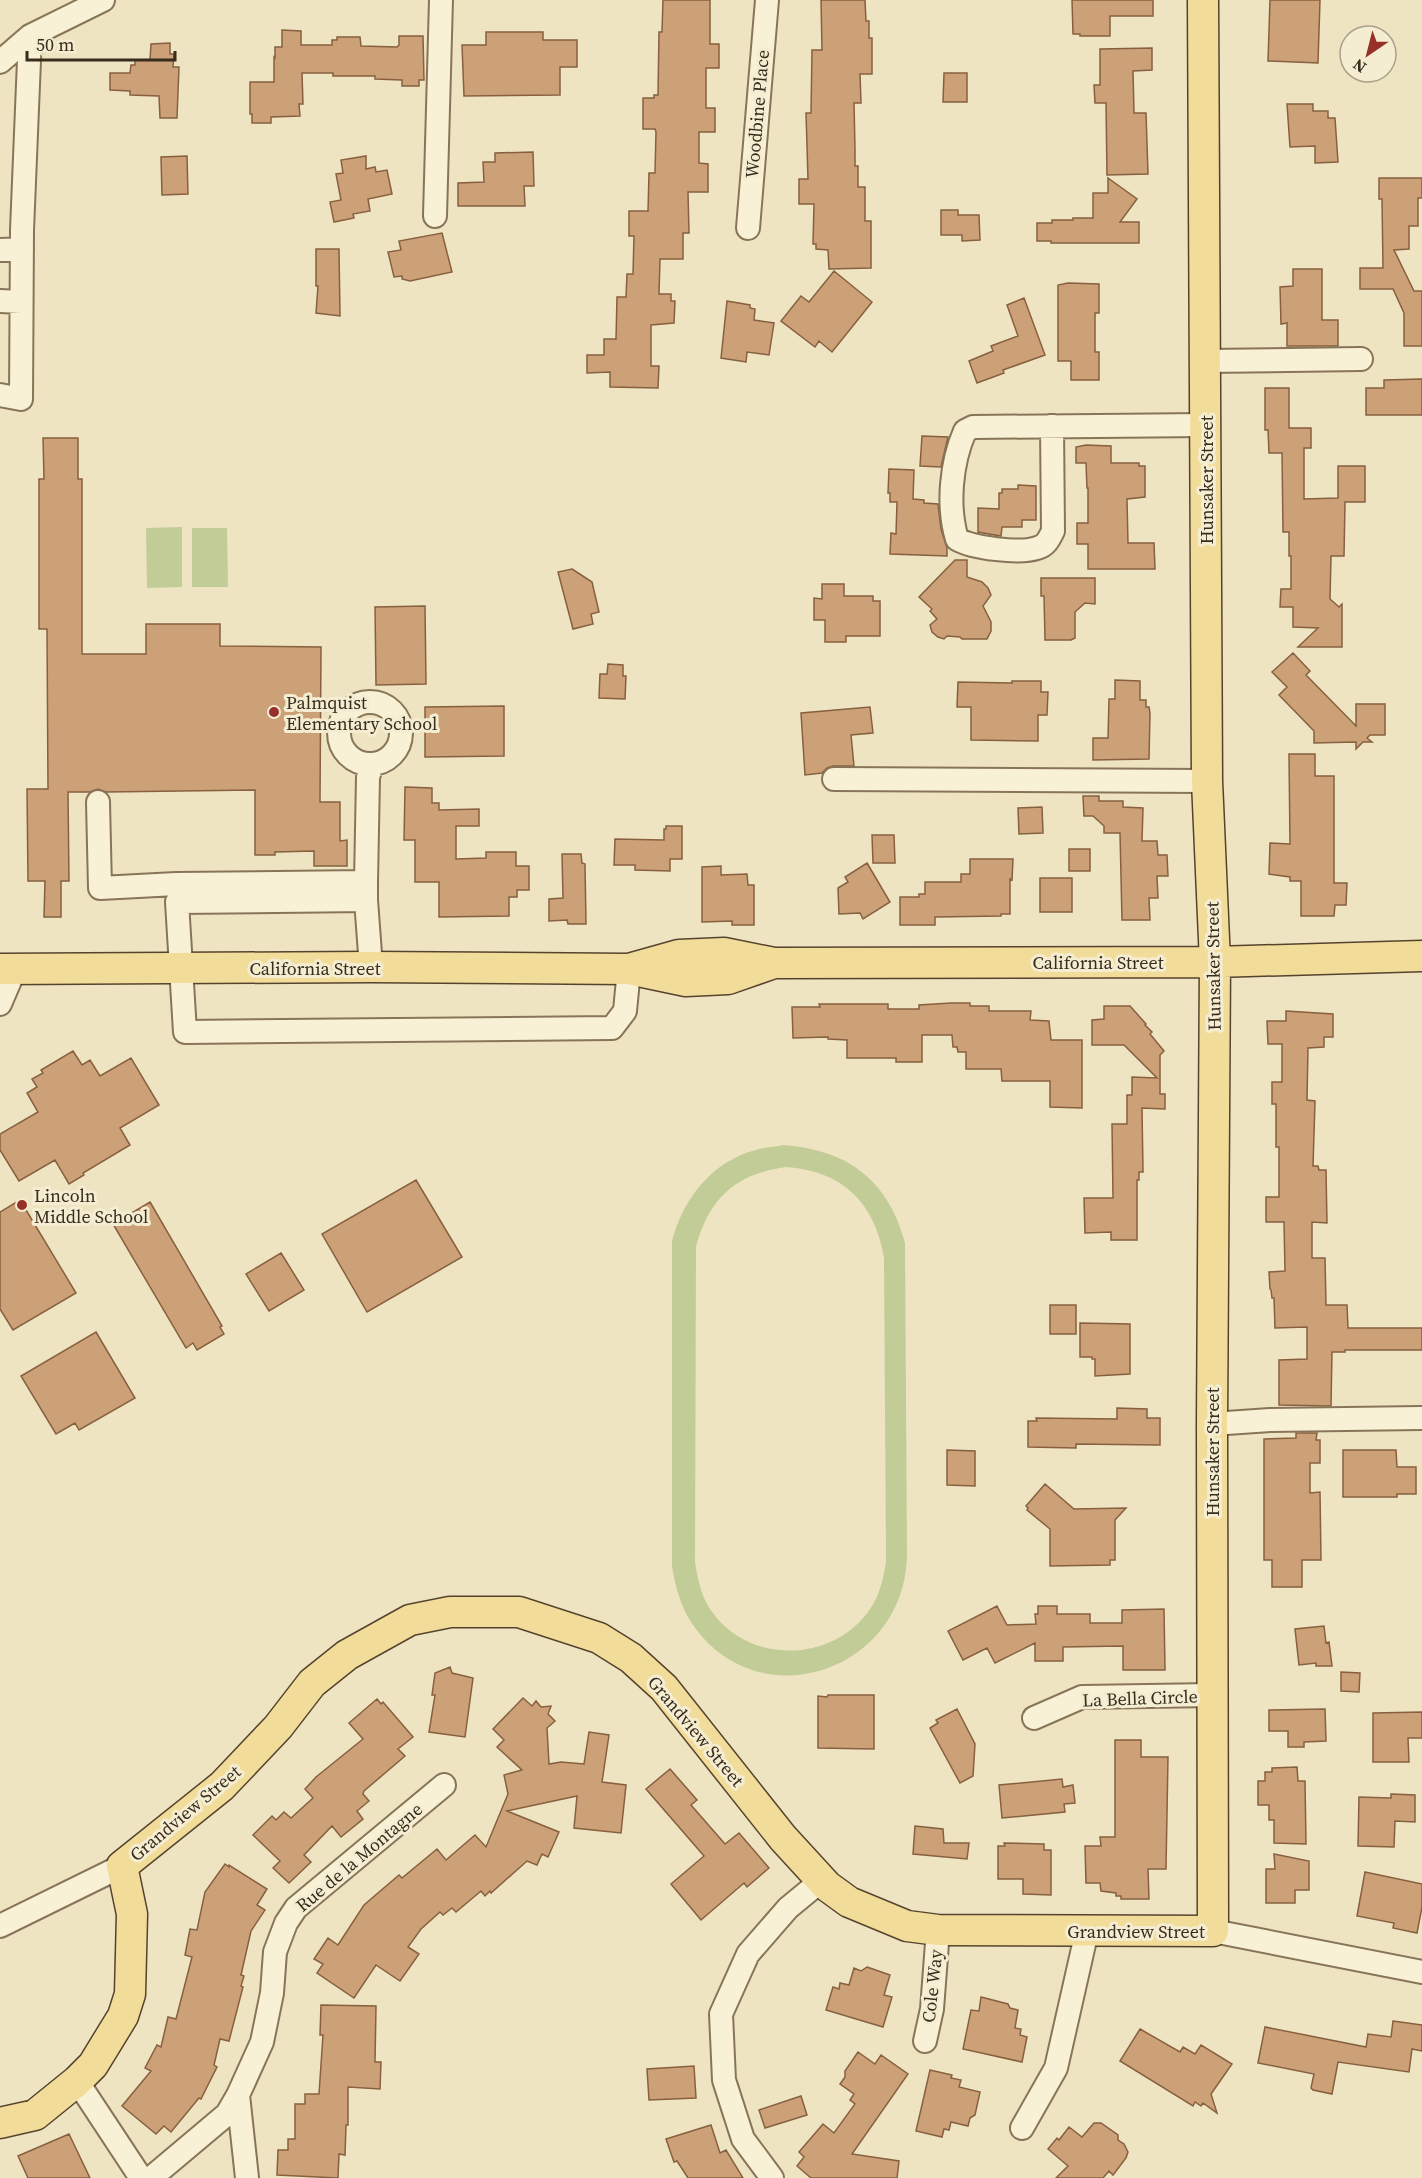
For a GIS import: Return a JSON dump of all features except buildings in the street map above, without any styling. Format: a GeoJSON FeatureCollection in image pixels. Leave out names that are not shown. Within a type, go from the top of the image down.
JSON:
{"type":"FeatureCollection","features":[{"type":"Feature","properties":{"kind":"main road","name":"Hunsaker Street"},"geometry":{"type":"LineString","coordinates":[[1203,0],[1207,781],[1215,962],[1212,1424],[1213,1931]]}},
{"type":"Feature","properties":{"kind":"main road","name":"California Street"},"geometry":{"type":"LineString","coordinates":[[7,969],[629,969],[679,955],[724,953],[774,963],[1215,962],[1422,956]]}},
{"type":"Feature","properties":{"kind":"main road","name":"Grandview Street"},"geometry":{"type":"LineString","coordinates":[[122,1866],[222,1786],[278,1727],[312,1683],[347,1655],[410,1620],[450,1611],[519,1612],[599,1638],[631,1658],[664,1688],[783,1838],[827,1886],[849,1902],[907,1926],[938,1930],[1213,1931]]}},
{"type":"Feature","properties":{"kind":"main road"},"geometry":{"type":"LineString","coordinates":[[0,2123],[35,2115],[77,2081],[93,2065],[123,2016],[130,1994],[132,1914],[122,1866]]}},
{"type":"Feature","properties":{"kind":"street"},"geometry":{"type":"LineString","coordinates":[[0,62],[30,36],[103,0]]}},
{"type":"Feature","properties":{"kind":"street"},"geometry":{"type":"LineString","coordinates":[[435,216],[441,0]]}},
{"type":"Feature","properties":{"kind":"street","name":"Woodbine Place"},"geometry":{"type":"LineString","coordinates":[[748,228],[767,0]]}},
{"type":"Feature","properties":{"kind":"street"},"geometry":{"type":"LineString","coordinates":[[0,395],[21,399],[11,302],[11,249],[30,36]]}},
{"type":"Feature","properties":{"kind":"street"},"geometry":{"type":"LineString","coordinates":[[1205,361],[1361,359]]}},
{"type":"Feature","properties":{"kind":"street"},"geometry":{"type":"LineString","coordinates":[[1052,426],[1053,531],[1047,542],[1038,548],[1027,550],[967,545],[957,539],[952,512],[953,480],[958,447],[965,431],[973,427],[1052,426],[1206,425]]}},
{"type":"Feature","properties":{"kind":"street"},"geometry":{"type":"LineString","coordinates":[[371,968],[366,891],[368,777],[372,765]]}},
{"type":"Feature","properties":{"kind":"street"},"geometry":{"type":"LineString","coordinates":[[834,779],[1207,781]]}},
{"type":"Feature","properties":{"kind":"street"},"geometry":{"type":"LineString","coordinates":[[98,802],[100,888],[177,893],[366,891]]}},
{"type":"Feature","properties":{"kind":"street"},"geometry":{"type":"LineString","coordinates":[[177,893],[185,1032],[612,1028],[624,1011],[629,969]]}},
{"type":"Feature","properties":{"kind":"street"},"geometry":{"type":"LineString","coordinates":[[0,1004],[7,969]]}},
{"type":"Feature","properties":{"kind":"street"},"geometry":{"type":"LineString","coordinates":[[1212,1424],[1270,1420],[1422,1418]]}},
{"type":"Feature","properties":{"kind":"street","name":"La Bella Circle"},"geometry":{"type":"LineString","coordinates":[[1034,1718],[1082,1696],[1213,1695]]}},
{"type":"Feature","properties":{"kind":"street","name":"Rue de la Montagne"},"geometry":{"type":"LineString","coordinates":[[151,2178],[227,2114],[238,2095],[261,2042],[273,1993],[275,1952],[286,1923],[296,1908],[444,1785]]}},
{"type":"Feature","properties":{"kind":"street","name":"Grandview Street"},"geometry":{"type":"LineString","coordinates":[[0,1926],[122,1866]]}},
{"type":"Feature","properties":{"kind":"street"},"geometry":{"type":"LineString","coordinates":[[772,2178],[743,2139],[724,2080],[722,2014],[748,1954],[788,1908],[822,1880]]}},
{"type":"Feature","properties":{"kind":"street","name":"Cole Way"},"geometry":{"type":"LineString","coordinates":[[925,2041],[932,2009],[938,1930]]}},
{"type":"Feature","properties":{"kind":"street"},"geometry":{"type":"LineString","coordinates":[[1022,2128],[1056,2068],[1087,1931]]}},
{"type":"Feature","properties":{"kind":"street","name":"Grandview Street"},"geometry":{"type":"LineString","coordinates":[[1213,1931],[1422,1972]]}},
{"type":"Feature","properties":{"kind":"street"},"geometry":{"type":"LineString","coordinates":[[77,2081],[141,2178]]}},
{"type":"Feature","properties":{"kind":"street"},"geometry":{"type":"LineString","coordinates":[[238,2095],[247,2178]]}},
{"type":"Feature","properties":{"kind":"green space"},"geometry":{"type":"Polygon","coordinates":[[[182,527],[182,587],[147,588],[146,528],[182,527]]]}},
{"type":"Feature","properties":{"kind":"green space"},"geometry":{"type":"Polygon","coordinates":[[[192,528],[227,528],[228,587],[192,587],[192,528]]]}},
{"type":"Feature","properties":{"kind":"green space"},"geometry":{"type":"Polygon","coordinates":[[[784,1145],[827,1153],[862,1172],[888,1201],[905,1243],[907,1555],[900,1596],[882,1629],[855,1654],[823,1670],[787,1675],[752,1670],[719,1652],[687,1615],[678,1595],[672,1566],[672,1241],[677,1225],[692,1197],[713,1173],[740,1155],[784,1145]],[[786,1167],[768,1170],[739,1182],[717,1202],[696,1247],[695,1562],[698,1580],[704,1598],[718,1620],[737,1636],[760,1646],[784,1650],[808,1649],[832,1641],[853,1628],[870,1609],[876,1598],[886,1562],[884,1258],[880,1238],[864,1206],[853,1193],[824,1175],[786,1167]]]}},
{"type":"Feature","properties":{"kind":"place","name":"Palmquist Elementary School"},"geometry":{"type":"Point","coordinates":[274,712]}},
{"type":"Feature","properties":{"kind":"place","name":"Lincoln Middle School"},"geometry":{"type":"Point","coordinates":[22,1205]}}]}
